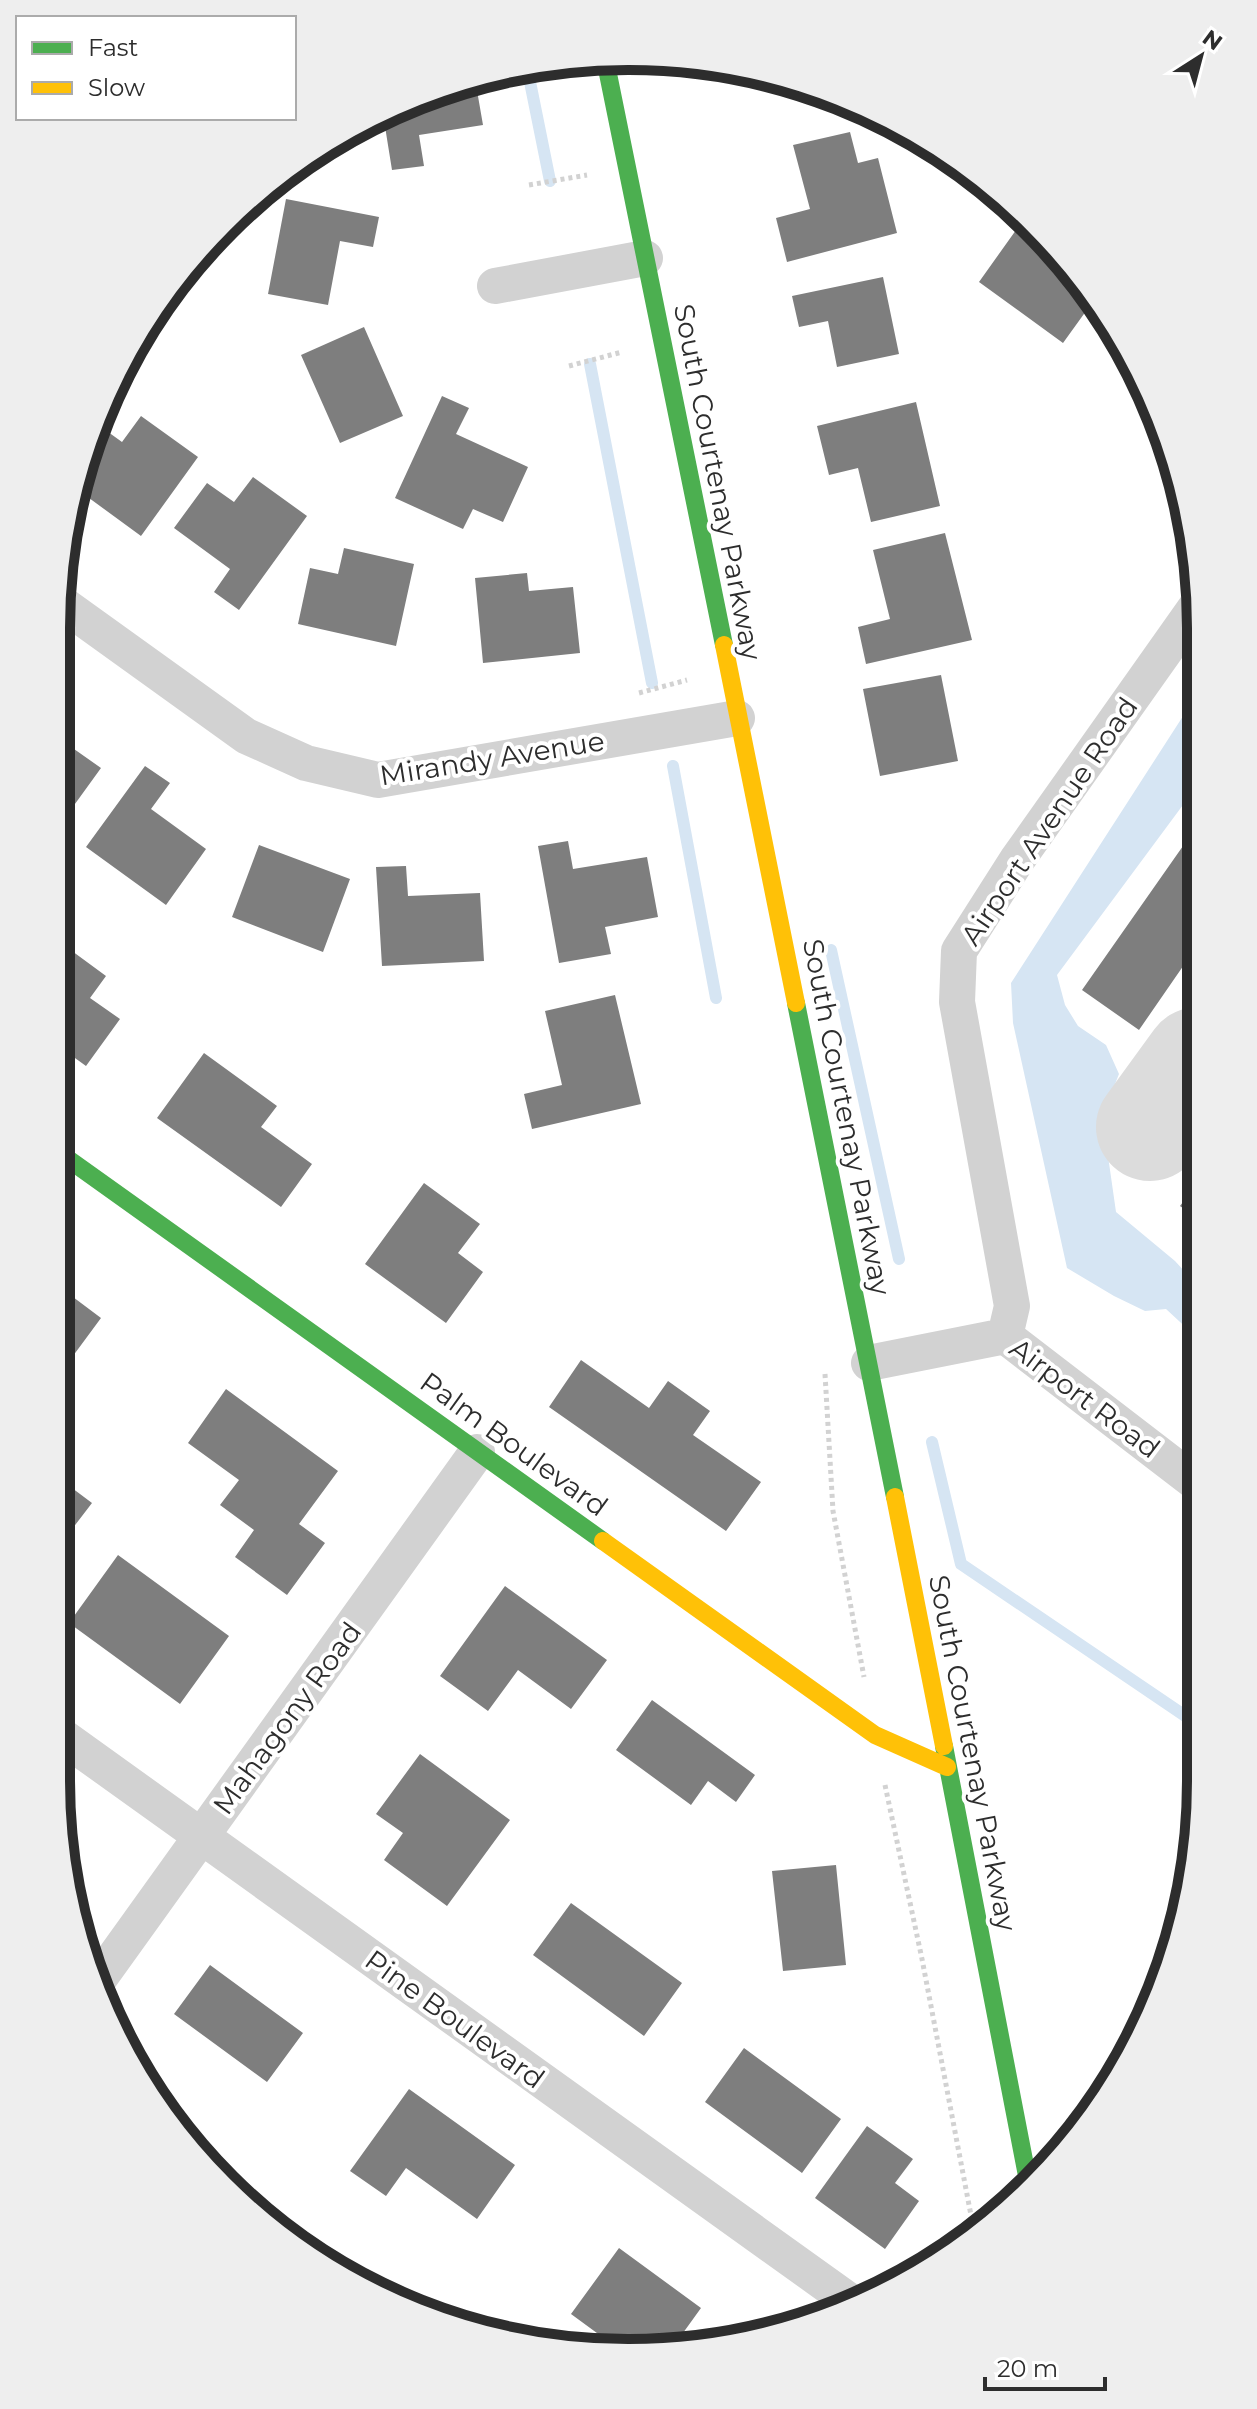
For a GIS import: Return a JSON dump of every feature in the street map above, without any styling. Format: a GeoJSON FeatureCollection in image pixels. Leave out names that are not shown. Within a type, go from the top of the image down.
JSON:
{"type":"FeatureCollection","features":[{"type":"Feature","properties":{"kind":"main road","name":"South Courtenay Parkway"},"geometry":{"type":"LineString","coordinates":[[607,71],[869,1363],[1026,2172]]}},
{"type":"Feature","properties":{"kind":"main road","name":"Palm Boulevard"},"geometry":{"type":"LineString","coordinates":[[70,1160],[875,1735],[947,1767]]}},
{"type":"Feature","properties":{"kind":"street"},"geometry":{"type":"LineString","coordinates":[[495,286],[645,258]]}},
{"type":"Feature","properties":{"kind":"street","name":"Mirandy Avenue"},"geometry":{"type":"LineString","coordinates":[[71,610],[246,736],[306,763],[378,780],[737,718]]}},
{"type":"Feature","properties":{"kind":"street","name":"Airport Avenue Road"},"geometry":{"type":"LineString","coordinates":[[1005,1336],[1012,1306],[957,1002],[959,951],[1017,860],[1187,620]]}},
{"type":"Feature","properties":{"kind":"street","name":"Airport Road"},"geometry":{"type":"LineString","coordinates":[[869,1363],[1005,1336],[1187,1476]]}},
{"type":"Feature","properties":{"kind":"street","name":"Mahagony Road"},"geometry":{"type":"LineString","coordinates":[[104,1971],[477,1452]]}},
{"type":"Feature","properties":{"kind":"street","name":"Pine Boulevard"},"geometry":{"type":"LineString","coordinates":[[70,1742],[842,2296]]}},
{"type":"Feature","properties":{"kind":"path"},"geometry":{"type":"LineString","coordinates":[[529,185],[592,170]]}},
{"type":"Feature","properties":{"kind":"path"},"geometry":{"type":"LineString","coordinates":[[569,366],[630,349]]}},
{"type":"Feature","properties":{"kind":"path"},"geometry":{"type":"LineString","coordinates":[[638,693],[693,679],[702,724]]}},
{"type":"Feature","properties":{"kind":"path"},"geometry":{"type":"LineString","coordinates":[[824,1366],[833,1511],[972,2221]]}},
{"type":"Feature","properties":{"kind":"water"},"geometry":{"type":"Polygon","coordinates":[[[1187,710],[1187,800],[1057,975],[1065,1005],[1078,1026],[1106,1045],[1119,1074],[1105,1109],[1116,1212],[1187,1274],[1187,1328],[1166,1309],[1145,1311],[1067,1268],[1013,1023],[1011,983],[1187,710]]]}},
{"type":"Feature","properties":{"kind":"building"},"geometry":{"type":"Polygon","coordinates":[[[477,91],[483,125],[419,135],[424,166],[392,170],[385,126],[477,91]]]}},
{"type":"Feature","properties":{"kind":"building"},"geometry":{"type":"Polygon","coordinates":[[[850,132],[858,163],[878,158],[897,233],[787,262],[776,218],[810,209],[793,145],[850,132]]]}},
{"type":"Feature","properties":{"kind":"building"},"geometry":{"type":"Polygon","coordinates":[[[286,199],[379,217],[373,247],[340,241],[328,305],[268,294],[286,199]]]}},
{"type":"Feature","properties":{"kind":"building"},"geometry":{"type":"Polygon","coordinates":[[[1017,228],[1048,260],[1087,310],[1063,343],[979,282],[1017,228]]]}},
{"type":"Feature","properties":{"kind":"building"},"geometry":{"type":"Polygon","coordinates":[[[883,277],[899,354],[837,367],[828,321],[799,327],[792,296],[883,277]]]}},
{"type":"Feature","properties":{"kind":"building"},"geometry":{"type":"Polygon","coordinates":[[[364,327],[403,416],[340,443],[301,355],[364,327]]]}},
{"type":"Feature","properties":{"kind":"building"},"geometry":{"type":"Polygon","coordinates":[[[442,396],[469,408],[456,434],[528,467],[503,522],[473,509],[463,529],[395,498],[442,396]]]}},
{"type":"Feature","properties":{"kind":"building"},"geometry":{"type":"Polygon","coordinates":[[[916,402],[940,506],[871,522],[858,468],[829,475],[817,426],[916,402]]]}},
{"type":"Feature","properties":{"kind":"building"},"geometry":{"type":"Polygon","coordinates":[[[141,416],[198,457],[141,536],[86,496],[107,431],[122,442],[141,416]]]}},
{"type":"Feature","properties":{"kind":"building"},"geometry":{"type":"Polygon","coordinates":[[[253,477],[307,516],[239,610],[214,592],[230,569],[174,528],[207,483],[234,502],[253,477]]]}},
{"type":"Feature","properties":{"kind":"building"},"geometry":{"type":"Polygon","coordinates":[[[945,533],[972,640],[866,664],[858,627],[890,619],[873,550],[945,533]]]}},
{"type":"Feature","properties":{"kind":"building"},"geometry":{"type":"Polygon","coordinates":[[[344,548],[414,564],[396,646],[298,624],[310,568],[338,574],[344,548]]]}},
{"type":"Feature","properties":{"kind":"building"},"geometry":{"type":"Polygon","coordinates":[[[527,573],[529,591],[573,587],[580,653],[483,663],[475,578],[527,573]]]}},
{"type":"Feature","properties":{"kind":"building"},"geometry":{"type":"Polygon","coordinates":[[[941,675],[958,761],[880,776],[863,689],[941,675]]]}},
{"type":"Feature","properties":{"kind":"building"},"geometry":{"type":"Polygon","coordinates":[[[70,746],[101,768],[70,811],[70,746]]]}},
{"type":"Feature","properties":{"kind":"building"},"geometry":{"type":"Polygon","coordinates":[[[145,766],[170,783],[151,809],[206,849],[166,905],[86,847],[145,766]]]}},
{"type":"Feature","properties":{"kind":"building"},"geometry":{"type":"Polygon","coordinates":[[[1187,840],[1187,960],[1139,1030],[1082,990],[1187,840]]]}},
{"type":"Feature","properties":{"kind":"building"},"geometry":{"type":"Polygon","coordinates":[[[568,841],[573,869],[647,857],[658,917],[605,927],[611,954],[559,963],[538,846],[568,841]]]}},
{"type":"Feature","properties":{"kind":"building"},"geometry":{"type":"Polygon","coordinates":[[[259,845],[350,879],[323,952],[232,917],[259,845]]]}},
{"type":"Feature","properties":{"kind":"building"},"geometry":{"type":"Polygon","coordinates":[[[406,866],[408,896],[480,893],[484,961],[382,966],[376,867],[406,866]]]}},
{"type":"Feature","properties":{"kind":"building"},"geometry":{"type":"Polygon","coordinates":[[[70,950],[106,976],[90,998],[120,1019],[86,1066],[70,1054],[70,950]]]}},
{"type":"Feature","properties":{"kind":"building"},"geometry":{"type":"Polygon","coordinates":[[[615,995],[641,1104],[532,1129],[524,1094],[562,1085],[545,1011],[615,995]]]}},
{"type":"Feature","properties":{"kind":"building"},"geometry":{"type":"Polygon","coordinates":[[[204,1053],[277,1106],[261,1127],[312,1164],[281,1207],[157,1118],[204,1053]]]}},
{"type":"Feature","properties":{"kind":"building"},"geometry":{"type":"Polygon","coordinates":[[[424,1183],[480,1224],[458,1253],[483,1272],[446,1323],[365,1264],[424,1183]]]}},
{"type":"Feature","properties":{"kind":"building"},"geometry":{"type":"Polygon","coordinates":[[[1187,1197],[1187,1211],[1180,1206],[1187,1197]]]}},
{"type":"Feature","properties":{"kind":"building"},"geometry":{"type":"Polygon","coordinates":[[[70,1295],[101,1318],[70,1360],[70,1295]]]}},
{"type":"Feature","properties":{"kind":"building"},"geometry":{"type":"Polygon","coordinates":[[[581,1360],[649,1408],[668,1381],[710,1411],[693,1435],[761,1482],[726,1531],[549,1407],[581,1360]]]}},
{"type":"Feature","properties":{"kind":"building"},"geometry":{"type":"Polygon","coordinates":[[[226,1389],[338,1471],[299,1524],[325,1543],[287,1595],[235,1557],[254,1530],[220,1505],[239,1480],[188,1443],[226,1389]]]}},
{"type":"Feature","properties":{"kind":"building"},"geometry":{"type":"Polygon","coordinates":[[[70,1486],[92,1503],[70,1532],[70,1486]]]}},
{"type":"Feature","properties":{"kind":"building"},"geometry":{"type":"Polygon","coordinates":[[[118,1555],[229,1636],[180,1704],[70,1622],[118,1555]]]}},
{"type":"Feature","properties":{"kind":"building"},"geometry":{"type":"Polygon","coordinates":[[[505,1586],[607,1660],[571,1709],[518,1670],[488,1711],[440,1676],[505,1586]]]}},
{"type":"Feature","properties":{"kind":"building"},"geometry":{"type":"Polygon","coordinates":[[[652,1700],[755,1775],[736,1802],[708,1781],[691,1805],[616,1750],[652,1700]]]}},
{"type":"Feature","properties":{"kind":"building"},"geometry":{"type":"Polygon","coordinates":[[[420,1754],[510,1820],[447,1906],[384,1860],[403,1833],[376,1814],[420,1754]]]}},
{"type":"Feature","properties":{"kind":"building"},"geometry":{"type":"Polygon","coordinates":[[[836,1865],[846,1965],[783,1971],[772,1871],[836,1865]]]}},
{"type":"Feature","properties":{"kind":"building"},"geometry":{"type":"Polygon","coordinates":[[[571,1903],[682,1983],[644,2036],[533,1955],[571,1903]]]}},
{"type":"Feature","properties":{"kind":"building"},"geometry":{"type":"Polygon","coordinates":[[[210,1965],[303,2033],[267,2082],[174,2014],[210,1965]]]}},
{"type":"Feature","properties":{"kind":"building"},"geometry":{"type":"Polygon","coordinates":[[[744,2048],[841,2119],[802,2173],[705,2102],[744,2048]]]}},
{"type":"Feature","properties":{"kind":"building"},"geometry":{"type":"Polygon","coordinates":[[[409,2089],[515,2165],[477,2219],[406,2168],[386,2196],[350,2171],[409,2089]]]}},
{"type":"Feature","properties":{"kind":"building"},"geometry":{"type":"Polygon","coordinates":[[[867,2126],[913,2159],[895,2183],[919,2201],[885,2249],[815,2198],[867,2126]]]}},
{"type":"Feature","properties":{"kind":"building"},"geometry":{"type":"Polygon","coordinates":[[[619,2248],[701,2308],[681,2336],[665,2338],[604,2338],[571,2314],[619,2248]]]}},
{"type":"Feature","properties":{"kind":"waterway"},"geometry":{"type":"LineString","coordinates":[[530,79],[550,181]]}},
{"type":"Feature","properties":{"kind":"waterway"},"geometry":{"type":"LineString","coordinates":[[590,364],[652,683]]}},
{"type":"Feature","properties":{"kind":"waterway"},"geometry":{"type":"LineString","coordinates":[[673,766],[716,998]]}},
{"type":"Feature","properties":{"kind":"waterway"},"geometry":{"type":"LineString","coordinates":[[831,950],[899,1259]]}},
{"type":"Feature","properties":{"kind":"waterway"},"geometry":{"type":"LineString","coordinates":[[932,1442],[961,1564],[1187,1717]]}},
{"type":"Feature","properties":{"kind":"taxiway"},"geometry":{"type":"LineString","coordinates":[[1150,1127],[1187,1076]]}},
{"type":"Feature","properties":{"kind":"traffic: fast"},"geometry":{"type":"LineString","coordinates":[[607,71],[724,645]]}},
{"type":"Feature","properties":{"kind":"traffic: fast"},"geometry":{"type":"LineString","coordinates":[[796,1003],[895,1497]]}},
{"type":"Feature","properties":{"kind":"traffic: fast"},"geometry":{"type":"LineString","coordinates":[[70,1160],[603,1541]]}},
{"type":"Feature","properties":{"kind":"traffic: fast"},"geometry":{"type":"LineString","coordinates":[[944,1746],[1026,2172]]}},
{"type":"Feature","properties":{"kind":"traffic: slow"},"geometry":{"type":"LineString","coordinates":[[724,645],[796,1003]]}},
{"type":"Feature","properties":{"kind":"traffic: slow"},"geometry":{"type":"LineString","coordinates":[[895,1497],[944,1746]]}},
{"type":"Feature","properties":{"kind":"traffic: slow"},"geometry":{"type":"LineString","coordinates":[[603,1541],[875,1735],[947,1767]]}}]}
